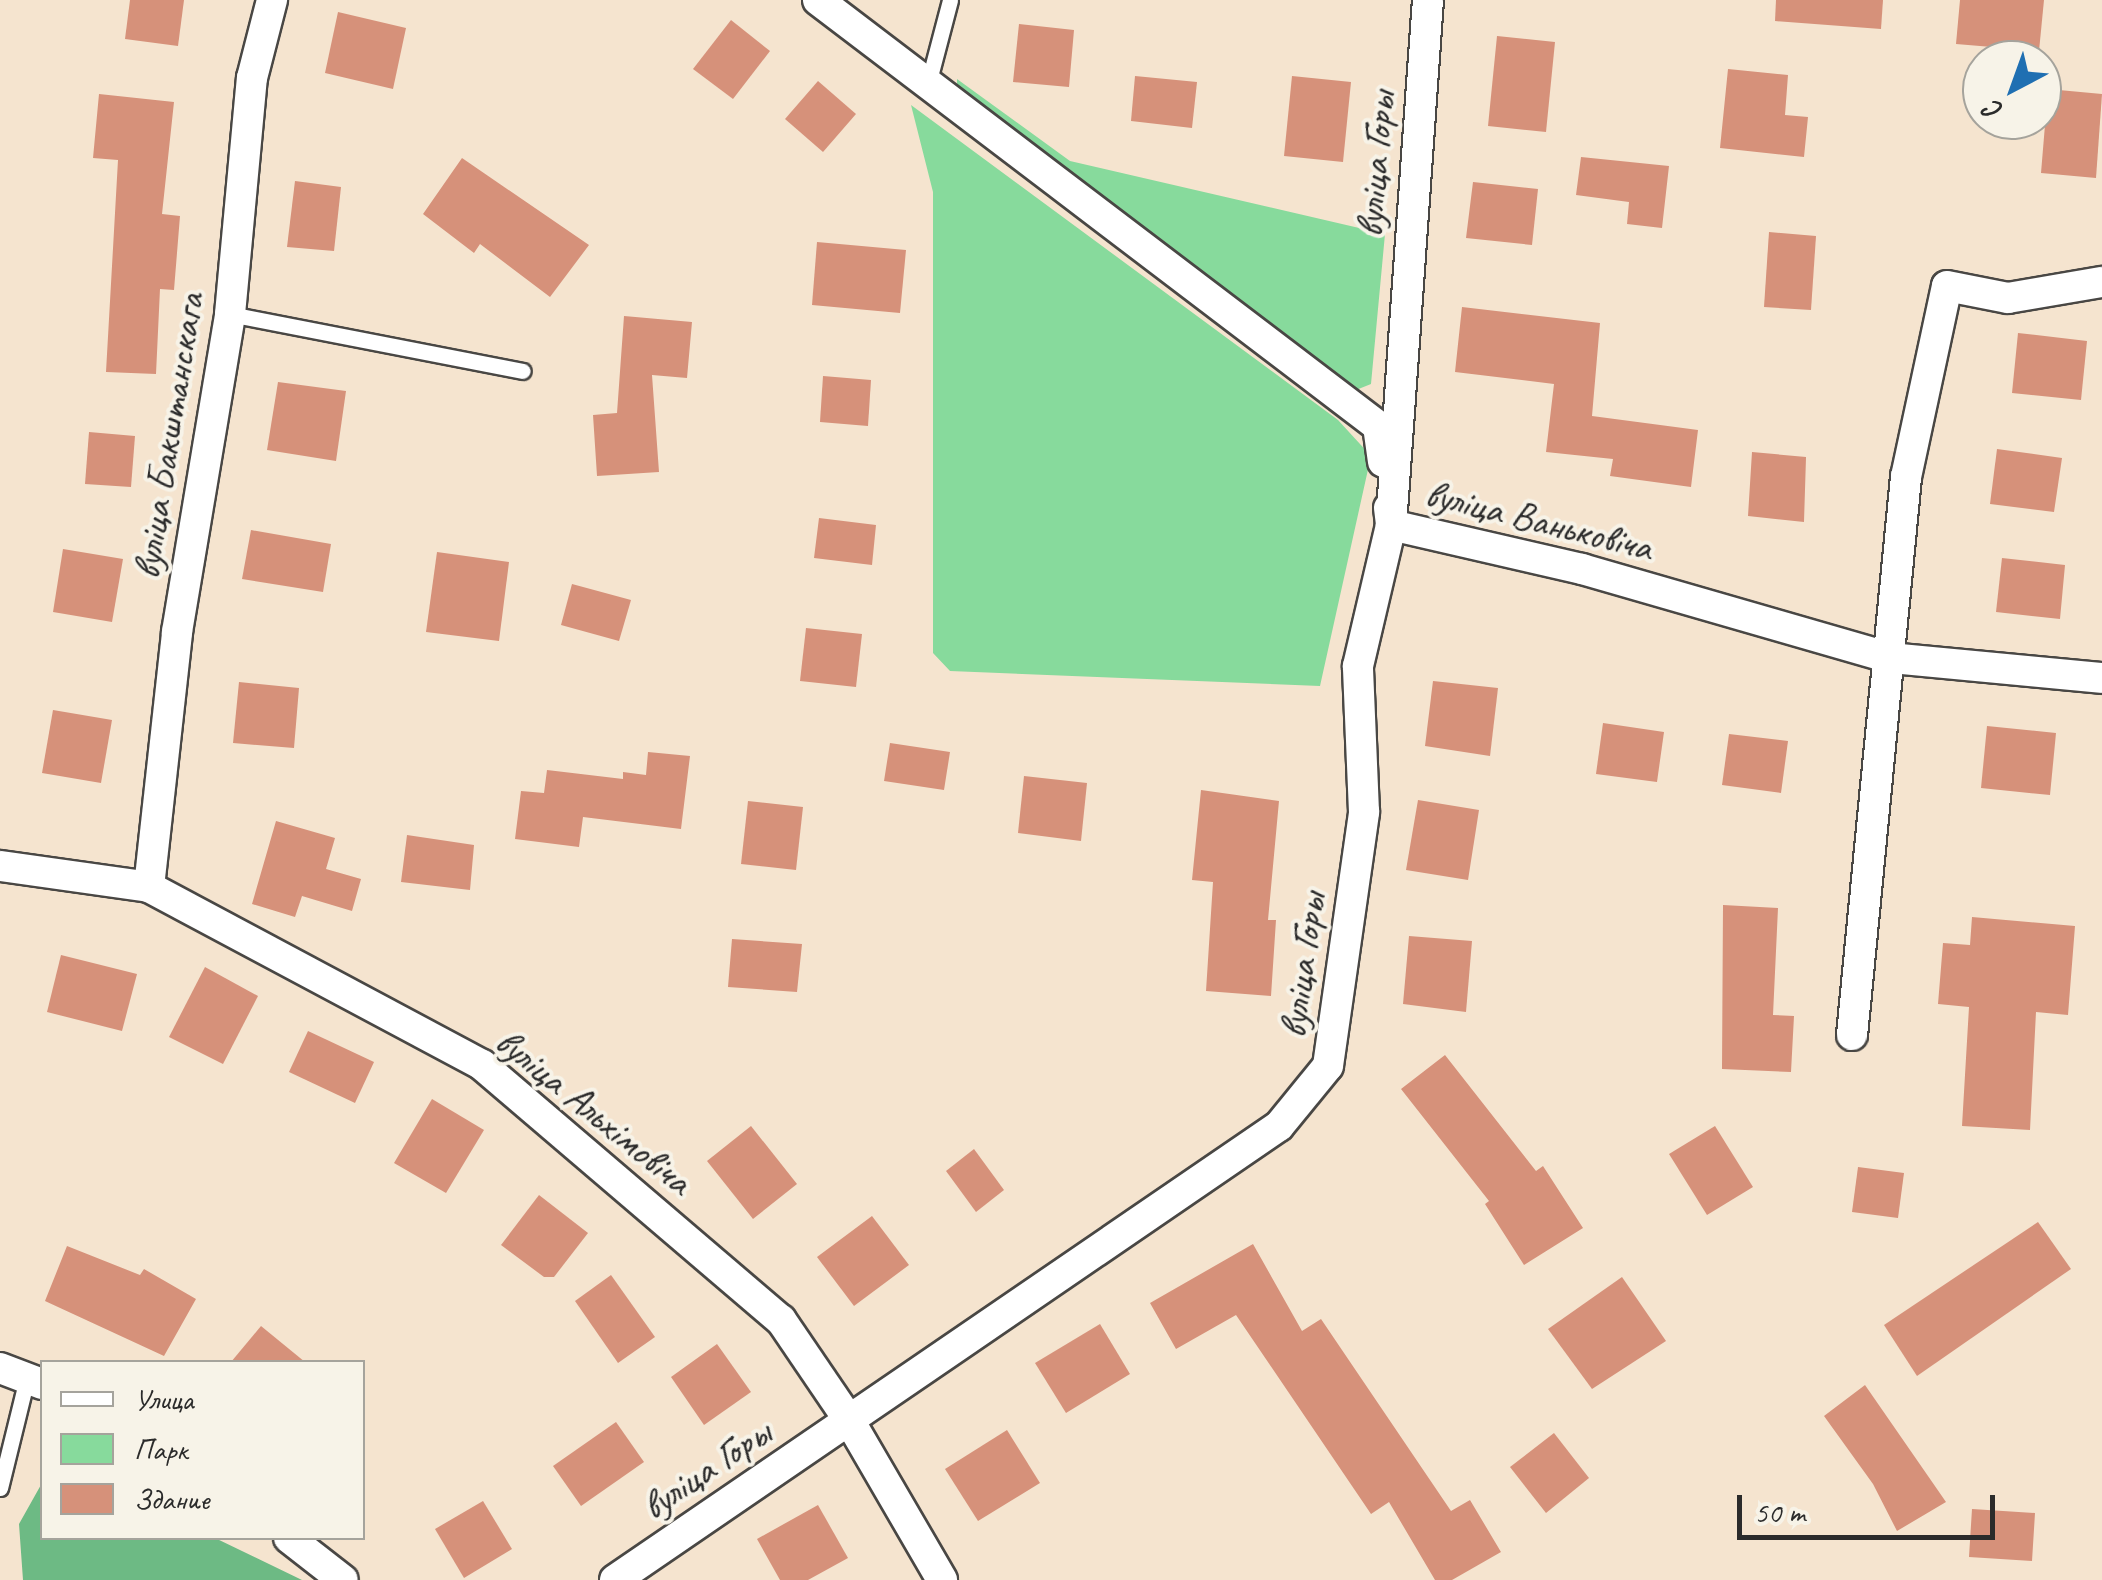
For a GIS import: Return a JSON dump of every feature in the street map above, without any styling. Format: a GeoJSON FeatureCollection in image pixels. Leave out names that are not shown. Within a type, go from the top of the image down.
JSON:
{"type":"FeatureCollection","features":[{"type":"Feature","properties":{"kind":"street","name":"вуліца Бакштанскага"},"geometry":{"type":"LineString","coordinates":[[149,887],[176,632],[230,314],[252,78],[272,0]]}},
{"type":"Feature","properties":{"kind":"street","name":"вуліца Ваньковіча"},"geometry":{"type":"LineString","coordinates":[[818,0],[1378,426],[1391,525],[1582,569],[1891,658],[2102,678]]}},
{"type":"Feature","properties":{"kind":"street","name":"вуліца Горы"},"geometry":{"type":"LineString","coordinates":[[615,1580],[1279,1126],[1328,1066],[1364,812],[1358,666],[1391,525],[1428,0]]}},
{"type":"Feature","properties":{"kind":"street"},"geometry":{"type":"LineString","coordinates":[[1852,1036],[1906,477],[1947,286],[2008,298],[2102,282]]}},
{"type":"Feature","properties":{"kind":"street","name":"вуліца Альхімовіча"},"geometry":{"type":"LineString","coordinates":[[0,866],[149,887],[482,1066],[781,1320],[850,1420],[942,1580]]}},
{"type":"Feature","properties":{"kind":"street"},"geometry":{"type":"LineString","coordinates":[[291,1540],[342,1580]]}},
{"type":"Feature","properties":{"kind":"lane"},"geometry":{"type":"LineString","coordinates":[[928,84],[950,0]]}},
{"type":"Feature","properties":{"kind":"lane"},"geometry":{"type":"LineString","coordinates":[[230,314],[523,370]]}},
{"type":"Feature","properties":{"kind":"lane"},"geometry":{"type":"LineString","coordinates":[[0,1488],[23,1377]]}},
{"type":"Feature","properties":{"kind":"green space"},"geometry":{"type":"Polygon","coordinates":[[[957,79],[1070,161],[1385,234],[1371,384],[1356,390],[957,94],[957,79]]]}},
{"type":"Feature","properties":{"kind":"green space"},"geometry":{"type":"Polygon","coordinates":[[[911,105],[1338,420],[1371,456],[1320,686],[950,671],[933,653],[933,192],[911,105]]]}},
{"type":"Feature","properties":{"kind":"green space"},"geometry":{"type":"Polygon","coordinates":[[[40,1487],[40,1540],[219,1540],[302,1580],[23,1580],[19,1524],[40,1487]]]}},
{"type":"Feature","properties":{"kind":"building"},"geometry":{"type":"Polygon","coordinates":[[[130,0],[184,0],[178,46],[125,39],[130,0]]]}},
{"type":"Feature","properties":{"kind":"building"},"geometry":{"type":"Polygon","coordinates":[[[1776,0],[1883,0],[1881,29],[1775,21],[1776,0]]]}},
{"type":"Feature","properties":{"kind":"building"},"geometry":{"type":"Polygon","coordinates":[[[1960,0],[2044,0],[2040,40],[1962,40],[1962,45],[1956,44],[1960,0]]]}},
{"type":"Feature","properties":{"kind":"building"},"geometry":{"type":"Polygon","coordinates":[[[338,12],[406,28],[393,89],[325,73],[338,12]]]}},
{"type":"Feature","properties":{"kind":"building"},"geometry":{"type":"Polygon","coordinates":[[[731,20],[770,51],[733,99],[693,69],[731,20]]]}},
{"type":"Feature","properties":{"kind":"building"},"geometry":{"type":"Polygon","coordinates":[[[1019,24],[1074,30],[1069,87],[1013,82],[1019,24]]]}},
{"type":"Feature","properties":{"kind":"building"},"geometry":{"type":"Polygon","coordinates":[[[1497,36],[1555,42],[1546,132],[1488,126],[1497,36]]]}},
{"type":"Feature","properties":{"kind":"building"},"geometry":{"type":"Polygon","coordinates":[[[1728,69],[1788,75],[1785,115],[1808,117],[1804,157],[1720,148],[1728,69]]]}},
{"type":"Feature","properties":{"kind":"building"},"geometry":{"type":"Polygon","coordinates":[[[1135,76],[1197,82],[1192,128],[1131,121],[1135,76]]]}},
{"type":"Feature","properties":{"kind":"building"},"geometry":{"type":"Polygon","coordinates":[[[1292,76],[1351,82],[1343,162],[1284,156],[1292,76]]]}},
{"type":"Feature","properties":{"kind":"building"},"geometry":{"type":"Polygon","coordinates":[[[818,81],[856,114],[823,152],[785,119],[818,81]]]}},
{"type":"Feature","properties":{"kind":"building"},"geometry":{"type":"Polygon","coordinates":[[[2062,90],[2102,94],[2096,178],[2041,173],[2044,140],[2062,140],[2062,90]]]}},
{"type":"Feature","properties":{"kind":"building"},"geometry":{"type":"Polygon","coordinates":[[[99,94],[174,102],[162,214],[180,216],[174,290],[160,289],[156,374],[106,372],[118,160],[93,158],[99,94]]]}},
{"type":"Feature","properties":{"kind":"building"},"geometry":{"type":"Polygon","coordinates":[[[1581,157],[1669,166],[1662,228],[1627,224],[1629,202],[1576,195],[1581,157]]]}},
{"type":"Feature","properties":{"kind":"building"},"geometry":{"type":"Polygon","coordinates":[[[462,158],[589,245],[550,297],[480,244],[474,253],[423,214],[462,158]]]}},
{"type":"Feature","properties":{"kind":"building"},"geometry":{"type":"Polygon","coordinates":[[[295,181],[341,187],[334,251],[287,247],[295,181]]]}},
{"type":"Feature","properties":{"kind":"building"},"geometry":{"type":"Polygon","coordinates":[[[1473,182],[1538,189],[1532,245],[1466,238],[1473,182]]]}},
{"type":"Feature","properties":{"kind":"building"},"geometry":{"type":"Polygon","coordinates":[[[1769,232],[1816,236],[1811,310],[1764,307],[1769,232]]]}},
{"type":"Feature","properties":{"kind":"building"},"geometry":{"type":"Polygon","coordinates":[[[817,242],[906,250],[900,313],[812,305],[817,242]]]}},
{"type":"Feature","properties":{"kind":"building"},"geometry":{"type":"Polygon","coordinates":[[[1462,307],[1600,323],[1592,416],[1698,430],[1691,487],[1610,476],[1613,459],[1546,452],[1554,384],[1455,372],[1462,307]]]}},
{"type":"Feature","properties":{"kind":"building"},"geometry":{"type":"Polygon","coordinates":[[[624,316],[692,322],[687,378],[652,375],[659,472],[597,476],[593,415],[617,413],[624,316]]]}},
{"type":"Feature","properties":{"kind":"building"},"geometry":{"type":"Polygon","coordinates":[[[2018,333],[2087,341],[2081,400],[2012,393],[2018,333]]]}},
{"type":"Feature","properties":{"kind":"building"},"geometry":{"type":"Polygon","coordinates":[[[823,376],[871,380],[868,426],[820,422],[823,376]]]}},
{"type":"Feature","properties":{"kind":"building"},"geometry":{"type":"Polygon","coordinates":[[[278,382],[346,391],[336,461],[267,450],[278,382]]]}},
{"type":"Feature","properties":{"kind":"building"},"geometry":{"type":"Polygon","coordinates":[[[89,432],[135,436],[131,487],[85,484],[89,432]]]}},
{"type":"Feature","properties":{"kind":"building"},"geometry":{"type":"Polygon","coordinates":[[[1997,449],[2062,458],[2054,512],[1990,504],[1997,449]]]}},
{"type":"Feature","properties":{"kind":"building"},"geometry":{"type":"Polygon","coordinates":[[[1752,452],[1806,457],[1804,522],[1748,516],[1752,452]]]}},
{"type":"Feature","properties":{"kind":"building"},"geometry":{"type":"Polygon","coordinates":[[[819,518],[876,525],[872,565],[814,558],[819,518]]]}},
{"type":"Feature","properties":{"kind":"building"},"geometry":{"type":"Polygon","coordinates":[[[251,530],[331,544],[323,592],[242,579],[251,530]]]}},
{"type":"Feature","properties":{"kind":"building"},"geometry":{"type":"Polygon","coordinates":[[[63,549],[123,559],[112,622],[53,612],[63,549]]]}},
{"type":"Feature","properties":{"kind":"building"},"geometry":{"type":"Polygon","coordinates":[[[437,552],[509,562],[499,641],[426,632],[437,552]]]}},
{"type":"Feature","properties":{"kind":"building"},"geometry":{"type":"Polygon","coordinates":[[[2002,558],[2065,565],[2060,619],[1996,612],[2002,558]]]}},
{"type":"Feature","properties":{"kind":"building"},"geometry":{"type":"Polygon","coordinates":[[[572,584],[631,600],[619,641],[561,625],[572,584]]]}},
{"type":"Feature","properties":{"kind":"building"},"geometry":{"type":"Polygon","coordinates":[[[806,628],[862,634],[856,687],[800,681],[806,628]]]}},
{"type":"Feature","properties":{"kind":"building"},"geometry":{"type":"Polygon","coordinates":[[[1433,681],[1498,688],[1490,756],[1425,746],[1433,681]]]}},
{"type":"Feature","properties":{"kind":"building"},"geometry":{"type":"Polygon","coordinates":[[[239,682],[299,688],[294,748],[233,743],[239,682]]]}},
{"type":"Feature","properties":{"kind":"building"},"geometry":{"type":"Polygon","coordinates":[[[53,710],[112,720],[101,783],[42,773],[53,710]]]}},
{"type":"Feature","properties":{"kind":"building"},"geometry":{"type":"Polygon","coordinates":[[[1603,723],[1664,732],[1657,782],[1596,774],[1603,723]]]}},
{"type":"Feature","properties":{"kind":"building"},"geometry":{"type":"Polygon","coordinates":[[[1987,726],[2056,733],[2050,795],[1981,788],[1987,726]]]}},
{"type":"Feature","properties":{"kind":"building"},"geometry":{"type":"Polygon","coordinates":[[[1729,734],[1788,741],[1781,793],[1722,785],[1729,734]]]}},
{"type":"Feature","properties":{"kind":"building"},"geometry":{"type":"Polygon","coordinates":[[[890,743],[950,752],[944,790],[884,781],[890,743]]]}},
{"type":"Feature","properties":{"kind":"building"},"geometry":{"type":"Polygon","coordinates":[[[648,752],[690,756],[681,829],[583,817],[579,847],[515,839],[521,791],[544,793],[547,770],[623,779],[623,772],[646,775],[648,752]]]}},
{"type":"Feature","properties":{"kind":"building"},"geometry":{"type":"Polygon","coordinates":[[[1024,776],[1087,783],[1081,841],[1018,833],[1024,776]]]}},
{"type":"Feature","properties":{"kind":"building"},"geometry":{"type":"Polygon","coordinates":[[[1201,790],[1279,801],[1268,920],[1276,920],[1271,996],[1206,991],[1213,882],[1192,880],[1201,790]]]}},
{"type":"Feature","properties":{"kind":"building"},"geometry":{"type":"Polygon","coordinates":[[[1418,800],[1479,810],[1468,880],[1406,870],[1418,800]]]}},
{"type":"Feature","properties":{"kind":"building"},"geometry":{"type":"Polygon","coordinates":[[[748,801],[803,807],[796,870],[741,864],[748,801]]]}},
{"type":"Feature","properties":{"kind":"building"},"geometry":{"type":"Polygon","coordinates":[[[276,821],[335,838],[326,869],[361,879],[352,911],[302,896],[295,917],[252,904],[276,821]]]}},
{"type":"Feature","properties":{"kind":"building"},"geometry":{"type":"Polygon","coordinates":[[[407,835],[474,845],[470,890],[401,882],[407,835]]]}},
{"type":"Feature","properties":{"kind":"building"},"geometry":{"type":"Polygon","coordinates":[[[1723,905],[1778,908],[1773,1015],[1794,1016],[1791,1072],[1722,1069],[1723,905]]]}},
{"type":"Feature","properties":{"kind":"building"},"geometry":{"type":"Polygon","coordinates":[[[1972,917],[2075,926],[2068,1015],[2036,1012],[2030,1130],[1962,1126],[1969,1007],[1938,1004],[1943,943],[1970,945],[1972,917]]]}},
{"type":"Feature","properties":{"kind":"building"},"geometry":{"type":"Polygon","coordinates":[[[1409,936],[1472,941],[1466,1012],[1403,1004],[1409,936]]]}},
{"type":"Feature","properties":{"kind":"building"},"geometry":{"type":"Polygon","coordinates":[[[732,939],[802,944],[797,992],[728,987],[732,939]]]}},
{"type":"Feature","properties":{"kind":"building"},"geometry":{"type":"Polygon","coordinates":[[[61,955],[137,974],[122,1031],[47,1012],[61,955]]]}},
{"type":"Feature","properties":{"kind":"building"},"geometry":{"type":"Polygon","coordinates":[[[205,967],[258,996],[223,1064],[169,1037],[205,967]]]}},
{"type":"Feature","properties":{"kind":"building"},"geometry":{"type":"Polygon","coordinates":[[[308,1031],[374,1062],[355,1103],[289,1072],[308,1031]]]}},
{"type":"Feature","properties":{"kind":"building"},"geometry":{"type":"Polygon","coordinates":[[[1445,1055],[1536,1171],[1543,1166],[1583,1228],[1524,1265],[1485,1204],[1489,1201],[1401,1089],[1445,1055]]]}},
{"type":"Feature","properties":{"kind":"building"},"geometry":{"type":"Polygon","coordinates":[[[432,1099],[484,1130],[446,1193],[394,1163],[432,1099]]]}},
{"type":"Feature","properties":{"kind":"building"},"geometry":{"type":"Polygon","coordinates":[[[751,1126],[797,1184],[753,1219],[707,1161],[751,1126]]]}},
{"type":"Feature","properties":{"kind":"building"},"geometry":{"type":"Polygon","coordinates":[[[1715,1126],[1753,1187],[1707,1215],[1669,1154],[1715,1126]]]}},
{"type":"Feature","properties":{"kind":"building"},"geometry":{"type":"Polygon","coordinates":[[[974,1149],[1004,1190],[976,1212],[946,1171],[974,1149]]]}},
{"type":"Feature","properties":{"kind":"building"},"geometry":{"type":"Polygon","coordinates":[[[1858,1167],[1904,1173],[1898,1218],[1852,1212],[1858,1167]]]}},
{"type":"Feature","properties":{"kind":"building"},"geometry":{"type":"Polygon","coordinates":[[[539,1195],[588,1233],[554,1277],[544,1277],[501,1245],[539,1195]]]}},
{"type":"Feature","properties":{"kind":"building"},"geometry":{"type":"Polygon","coordinates":[[[872,1216],[909,1265],[854,1306],[817,1257],[872,1216]]]}},
{"type":"Feature","properties":{"kind":"building"},"geometry":{"type":"Polygon","coordinates":[[[2038,1222],[2071,1269],[1917,1376],[1884,1325],[2038,1222]]]}},
{"type":"Feature","properties":{"kind":"building"},"geometry":{"type":"Polygon","coordinates":[[[1253,1244],[1302,1331],[1321,1319],[1451,1511],[1470,1500],[1501,1552],[1452,1580],[1435,1580],[1389,1502],[1371,1514],[1236,1315],[1176,1349],[1150,1303],[1253,1244]]]}},
{"type":"Feature","properties":{"kind":"building"},"geometry":{"type":"Polygon","coordinates":[[[67,1246],[140,1275],[144,1269],[196,1299],[164,1356],[45,1301],[67,1246]]]}},
{"type":"Feature","properties":{"kind":"building"},"geometry":{"type":"Polygon","coordinates":[[[611,1275],[655,1337],[618,1363],[575,1301],[611,1275]]]}},
{"type":"Feature","properties":{"kind":"building"},"geometry":{"type":"Polygon","coordinates":[[[1622,1277],[1666,1341],[1592,1389],[1548,1329],[1622,1277]]]}},
{"type":"Feature","properties":{"kind":"building"},"geometry":{"type":"Polygon","coordinates":[[[1100,1324],[1130,1374],[1066,1413],[1035,1363],[1100,1324]]]}},
{"type":"Feature","properties":{"kind":"building"},"geometry":{"type":"Polygon","coordinates":[[[261,1326],[303,1360],[233,1360],[261,1326]]]}},
{"type":"Feature","properties":{"kind":"building"},"geometry":{"type":"Polygon","coordinates":[[[717,1344],[751,1392],[704,1425],[671,1377],[717,1344]]]}},
{"type":"Feature","properties":{"kind":"building"},"geometry":{"type":"Polygon","coordinates":[[[1865,1385],[1946,1502],[1897,1531],[1873,1484],[1824,1416],[1865,1385]]]}},
{"type":"Feature","properties":{"kind":"building"},"geometry":{"type":"Polygon","coordinates":[[[616,1422],[644,1462],[581,1506],[553,1466],[616,1422]]]}},
{"type":"Feature","properties":{"kind":"building"},"geometry":{"type":"Polygon","coordinates":[[[1007,1430],[1040,1483],[978,1521],[945,1469],[1007,1430]]]}},
{"type":"Feature","properties":{"kind":"building"},"geometry":{"type":"Polygon","coordinates":[[[1554,1433],[1589,1478],[1546,1513],[1510,1467],[1554,1433]]]}},
{"type":"Feature","properties":{"kind":"building"},"geometry":{"type":"Polygon","coordinates":[[[483,1501],[512,1549],[464,1578],[435,1529],[483,1501]]]}},
{"type":"Feature","properties":{"kind":"building"},"geometry":{"type":"Polygon","coordinates":[[[818,1505],[848,1558],[808,1580],[780,1580],[757,1539],[818,1505]]]}},
{"type":"Feature","properties":{"kind":"building"},"geometry":{"type":"Polygon","coordinates":[[[1972,1509],[2035,1513],[2032,1561],[1969,1557],[1972,1509]]]}}]}
